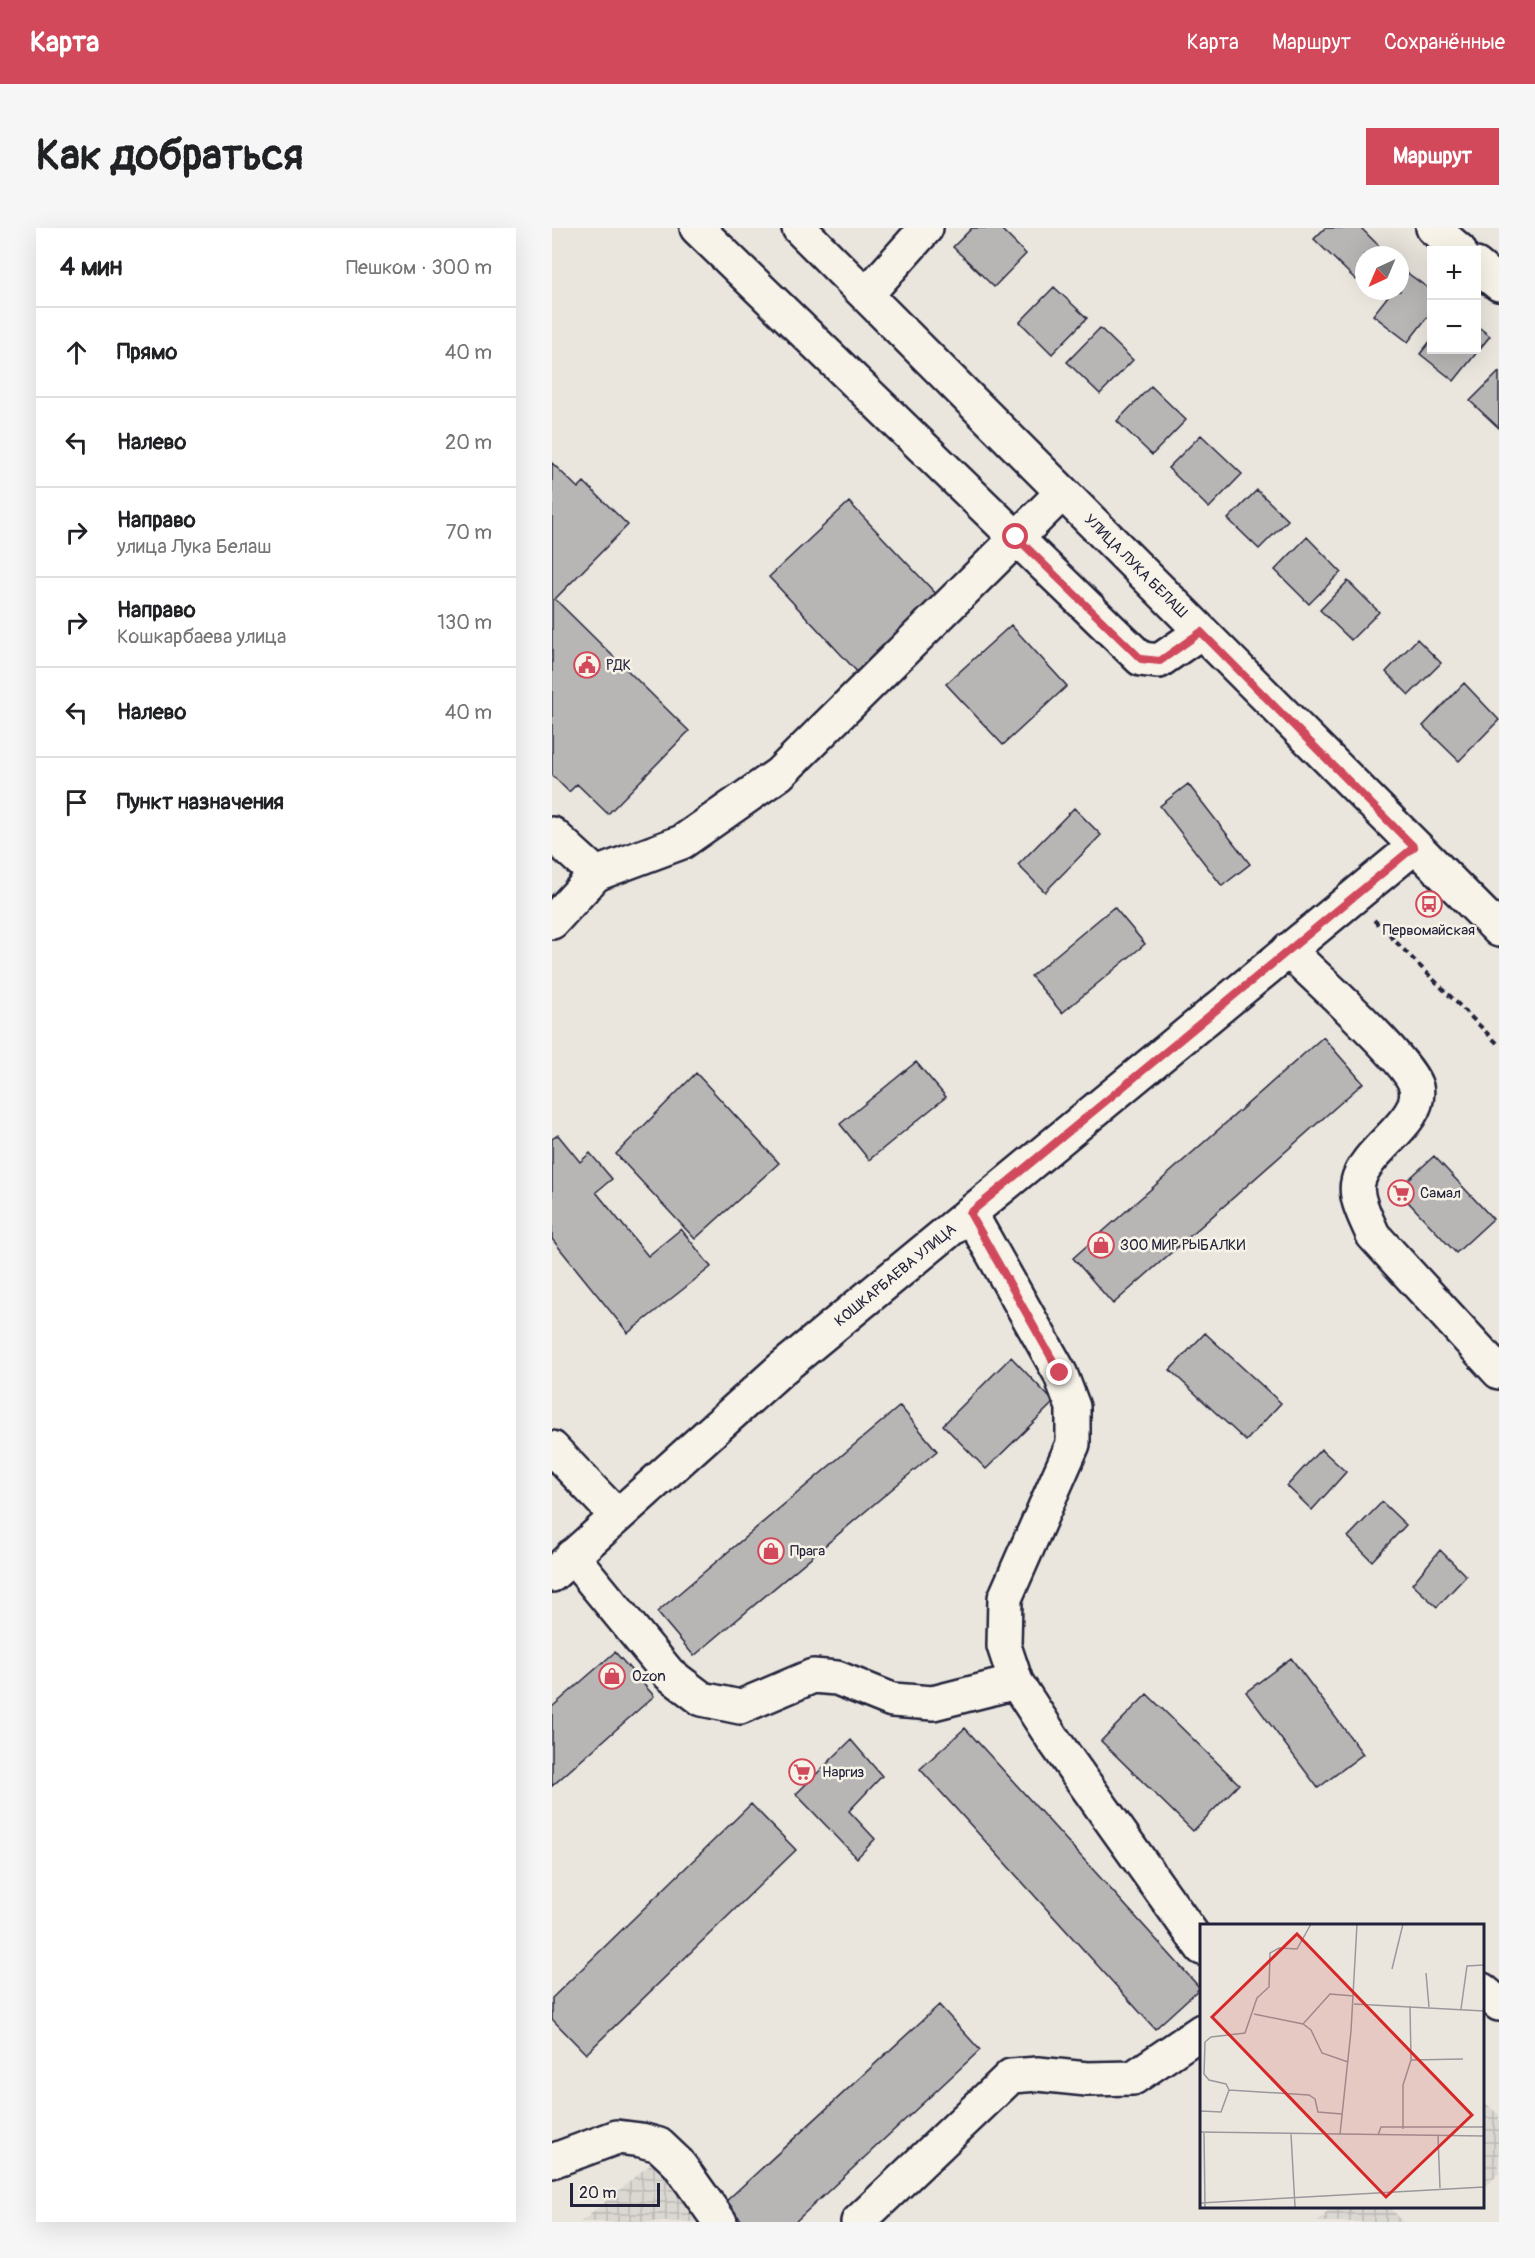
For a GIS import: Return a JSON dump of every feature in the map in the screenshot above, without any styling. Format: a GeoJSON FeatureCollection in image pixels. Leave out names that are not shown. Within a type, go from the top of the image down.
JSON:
{"type":"FeatureCollection","features":[{"type":"Feature","properties":{"kind":"street"},"geometry":{"type":"LineString","coordinates":[[698,228],[1141,659],[1160,661],[1201,632]]}},
{"type":"Feature","properties":{"kind":"street","name":"УЛИЦА ЛУКА БЕЛАШ"},"geometry":{"type":"LineString","coordinates":[[799,228],[1499,930]]}},
{"type":"Feature","properties":{"kind":"street"},"geometry":{"type":"LineString","coordinates":[[867,294],[926,228]]}},
{"type":"Feature","properties":{"kind":"street"},"geometry":{"type":"LineString","coordinates":[[1433,228],[1454,246]]}},
{"type":"Feature","properties":{"kind":"street"},"geometry":{"type":"LineString","coordinates":[[1481,269],[1499,284]]}},
{"type":"Feature","properties":{"kind":"street"},"geometry":{"type":"LineString","coordinates":[[552,922],[596,874],[682,842],[779,774],[1062,493]]}},
{"type":"Feature","properties":{"kind":"street"},"geometry":{"type":"LineString","coordinates":[[552,834],[596,874]]}},
{"type":"Feature","properties":{"kind":"street","name":"КОШКАРБАЕВА УЛИЦА"},"geometry":{"type":"LineString","coordinates":[[562,1565],[780,1370],[1414,847]]}},
{"type":"Feature","properties":{"kind":"street"},"geometry":{"type":"LineString","coordinates":[[1288,950],[1403,1064],[1416,1087],[1414,1110],[1368,1163],[1358,1183],[1362,1206],[1373,1235],[1499,1372]]}},
{"type":"Feature","properties":{"kind":"street"},"geometry":{"type":"LineString","coordinates":[[970,1213],[1060,1373],[1073,1407],[1073,1444],[1005,1598],[1004,1646],[1016,1682],[1053,1739],[1200,1945]]}},
{"type":"Feature","properties":{"kind":"street"},"geometry":{"type":"LineString","coordinates":[[552,1448],[616,1515]]}},
{"type":"Feature","properties":{"kind":"street"},"geometry":{"type":"LineString","coordinates":[[562,1565],[669,1674],[702,1699],[740,1707],[813,1676],[837,1678],[892,1700],[933,1703],[1016,1682]]}},
{"type":"Feature","properties":{"kind":"street"},"geometry":{"type":"LineString","coordinates":[[1484,1992],[1499,2004]]}},
{"type":"Feature","properties":{"kind":"street"},"geometry":{"type":"LineString","coordinates":[[858,2222],[1011,2076],[1038,2074],[1087,2079],[1133,2078],[1200,2032]]}},
{"type":"Feature","properties":{"kind":"street"},"geometry":{"type":"LineString","coordinates":[[552,2161],[617,2137],[641,2139],[659,2145],[678,2163],[720,2222]]}},
{"type":"Feature","properties":{"kind":"path"},"geometry":{"type":"LineString","coordinates":[[1352,898],[1499,1045]]}},
{"type":"Feature","properties":{"kind":"shaded area"},"geometry":{"type":"Polygon","coordinates":[[[1484,2102],[1499,2115],[1499,2173],[1484,2189],[1484,2102]]]}},
{"type":"Feature","properties":{"kind":"shaded area"},"geometry":{"type":"Polygon","coordinates":[[[654,2161],[707,2222],[581,2222],[654,2161]]]}},
{"type":"Feature","properties":{"kind":"shaded area"},"geometry":{"type":"Polygon","coordinates":[[[1333,2207],[1390,2207],[1403,2222],[1317,2222],[1333,2207]]]}},
{"type":"Feature","properties":{"kind":"building"},"geometry":{"type":"Polygon","coordinates":[[[972,228],[1000,228],[1026,254],[994,287],[953,247],[972,228]]]}},
{"type":"Feature","properties":{"kind":"building"},"geometry":{"type":"Polygon","coordinates":[[[1325,228],[1361,228],[1379,246],[1355,246],[1355,279],[1314,239],[1325,228]]]}},
{"type":"Feature","properties":{"kind":"building"},"geometry":{"type":"Polygon","coordinates":[[[1409,274],[1427,287],[1427,317],[1408,342],[1373,315],[1385,300],[1409,300],[1409,274]]]}},
{"type":"Feature","properties":{"kind":"building"},"geometry":{"type":"Polygon","coordinates":[[[1054,287],[1087,318],[1052,354],[1020,322],[1054,287]]]}},
{"type":"Feature","properties":{"kind":"building"},"geometry":{"type":"Polygon","coordinates":[[[1100,328],[1133,360],[1100,394],[1067,362],[1100,328]]]}},
{"type":"Feature","properties":{"kind":"building"},"geometry":{"type":"Polygon","coordinates":[[[1481,329],[1490,336],[1481,347],[1481,329]]]}},
{"type":"Feature","properties":{"kind":"building"},"geometry":{"type":"Polygon","coordinates":[[[1427,345],[1427,354],[1476,354],[1454,381],[1420,354],[1427,345]]]}},
{"type":"Feature","properties":{"kind":"building"},"geometry":{"type":"Polygon","coordinates":[[[1499,372],[1499,428],[1470,401],[1499,372]]]}},
{"type":"Feature","properties":{"kind":"building"},"geometry":{"type":"Polygon","coordinates":[[[1151,386],[1186,420],[1152,455],[1117,421],[1151,386]]]}},
{"type":"Feature","properties":{"kind":"building"},"geometry":{"type":"Polygon","coordinates":[[[1201,435],[1242,474],[1209,508],[1168,468],[1201,435]]]}},
{"type":"Feature","properties":{"kind":"building","name":"РДК"},"geometry":{"type":"Polygon","coordinates":[[[552,463],[578,488],[584,482],[628,525],[555,599],[689,731],[608,814],[577,784],[569,792],[552,775],[552,463]]]}},
{"type":"Feature","properties":{"kind":"building"},"geometry":{"type":"Polygon","coordinates":[[[1257,490],[1288,520],[1259,549],[1228,519],[1257,490]]]}},
{"type":"Feature","properties":{"kind":"building"},"geometry":{"type":"Polygon","coordinates":[[[849,502],[942,600],[861,676],[769,577],[849,502]]]}},
{"type":"Feature","properties":{"kind":"building"},"geometry":{"type":"Polygon","coordinates":[[[1307,537],[1341,572],[1309,604],[1275,570],[1307,537]]]}},
{"type":"Feature","properties":{"kind":"building"},"geometry":{"type":"Polygon","coordinates":[[[1348,581],[1379,612],[1351,640],[1320,610],[1348,581]]]}},
{"type":"Feature","properties":{"kind":"building"},"geometry":{"type":"Polygon","coordinates":[[[1011,625],[1067,686],[1003,745],[946,684],[1011,625]]]}},
{"type":"Feature","properties":{"kind":"building"},"geometry":{"type":"Polygon","coordinates":[[[1417,639],[1441,663],[1409,695],[1386,672],[1417,639]]]}},
{"type":"Feature","properties":{"kind":"building"},"geometry":{"type":"Polygon","coordinates":[[[1464,683],[1499,720],[1459,761],[1423,726],[1464,683]]]}},
{"type":"Feature","properties":{"kind":"building"},"geometry":{"type":"Polygon","coordinates":[[[1188,784],[1250,864],[1222,886],[1160,806],[1188,784]]]}},
{"type":"Feature","properties":{"kind":"building"},"geometry":{"type":"Polygon","coordinates":[[[1074,808],[1101,835],[1045,892],[1018,865],[1074,808]]]}},
{"type":"Feature","properties":{"kind":"building"},"geometry":{"type":"Polygon","coordinates":[[[1114,907],[1145,944],[1062,1013],[1031,976],[1114,907]]]}},
{"type":"Feature","properties":{"kind":"building"},"geometry":{"type":"Polygon","coordinates":[[[1323,1037],[1363,1083],[1113,1304],[1073,1258],[1323,1037]]]}},
{"type":"Feature","properties":{"kind":"building"},"geometry":{"type":"Polygon","coordinates":[[[916,1062],[946,1097],[869,1160],[840,1124],[916,1062]]]}},
{"type":"Feature","properties":{"kind":"building"},"geometry":{"type":"Polygon","coordinates":[[[696,1073],[779,1163],[695,1239],[616,1154],[696,1073]]]}},
{"type":"Feature","properties":{"kind":"building"},"geometry":{"type":"Polygon","coordinates":[[[558,1135],[580,1162],[590,1153],[612,1179],[596,1192],[648,1256],[681,1229],[711,1267],[628,1333],[552,1239],[552,1139],[558,1135]]]}},
{"type":"Feature","properties":{"kind":"building"},"geometry":{"type":"Polygon","coordinates":[[[1434,1156],[1493,1219],[1456,1253],[1397,1190],[1434,1156]]]}},
{"type":"Feature","properties":{"kind":"building"},"geometry":{"type":"Polygon","coordinates":[[[1205,1333],[1281,1403],[1246,1441],[1170,1370],[1205,1333]]]}},
{"type":"Feature","properties":{"kind":"building"},"geometry":{"type":"Polygon","coordinates":[[[1011,1357],[1054,1402],[986,1469],[943,1425],[1011,1357]]]}},
{"type":"Feature","properties":{"kind":"building"},"geometry":{"type":"Polygon","coordinates":[[[900,1406],[937,1451],[694,1656],[657,1612],[900,1406]]]}},
{"type":"Feature","properties":{"kind":"building"},"geometry":{"type":"Polygon","coordinates":[[[1321,1449],[1346,1472],[1312,1510],[1287,1486],[1321,1449]]]}},
{"type":"Feature","properties":{"kind":"building"},"geometry":{"type":"Polygon","coordinates":[[[1382,1502],[1406,1525],[1372,1561],[1348,1537],[1382,1502]]]}},
{"type":"Feature","properties":{"kind":"building"},"geometry":{"type":"Polygon","coordinates":[[[1440,1550],[1466,1576],[1437,1607],[1412,1584],[1440,1550]]]}},
{"type":"Feature","properties":{"kind":"building"},"geometry":{"type":"Polygon","coordinates":[[[615,1652],[654,1696],[552,1786],[552,1707],[615,1652]]]}},
{"type":"Feature","properties":{"kind":"building"},"geometry":{"type":"Polygon","coordinates":[[[1291,1658],[1363,1754],[1318,1788],[1246,1692],[1291,1658]]]}},
{"type":"Feature","properties":{"kind":"building"},"geometry":{"type":"Polygon","coordinates":[[[1147,1694],[1239,1784],[1193,1831],[1101,1741],[1147,1694]]]}},
{"type":"Feature","properties":{"kind":"building"},"geometry":{"type":"Polygon","coordinates":[[[965,1728],[1200,1988],[1155,2029],[920,1769],[965,1728]]]}},
{"type":"Feature","properties":{"kind":"building"},"geometry":{"type":"Polygon","coordinates":[[[851,1740],[882,1776],[849,1811],[875,1839],[857,1858],[796,1794],[851,1740]]]}},
{"type":"Feature","properties":{"kind":"building"},"geometry":{"type":"Polygon","coordinates":[[[751,1804],[796,1850],[586,2054],[552,2019],[552,1998],[751,1804]]]}},
{"type":"Feature","properties":{"kind":"building"},"geometry":{"type":"Polygon","coordinates":[[[939,2005],[980,2050],[795,2222],[743,2222],[725,2202],[939,2005]]]}},
{"type":"Feature","properties":{"kind":"place","name":"РДК"},"geometry":{"type":"Point","coordinates":[587,665]}},
{"type":"Feature","properties":{"kind":"place","name":"Первомайская"},"geometry":{"type":"Point","coordinates":[1429,904]}},
{"type":"Feature","properties":{"kind":"place","name":"Самал"},"geometry":{"type":"Point","coordinates":[1401,1193]}},
{"type":"Feature","properties":{"kind":"place","name":"ЗОО МИР РЫБАЛКИ"},"geometry":{"type":"Point","coordinates":[1101,1245]}},
{"type":"Feature","properties":{"kind":"place","name":"Прага"},"geometry":{"type":"Point","coordinates":[771,1551]}},
{"type":"Feature","properties":{"kind":"place","name":"Ozon"},"geometry":{"type":"Point","coordinates":[612,1676]}},
{"type":"Feature","properties":{"kind":"place","name":"Наргиз"},"geometry":{"type":"Point","coordinates":[802,1772]}},
{"type":"Feature","properties":{"kind":"route"},"geometry":{"type":"LineString","coordinates":[[1016,537],[1141,659],[1160,661],[1201,632],[1414,847],[970,1213],[1060,1373]]}}]}
